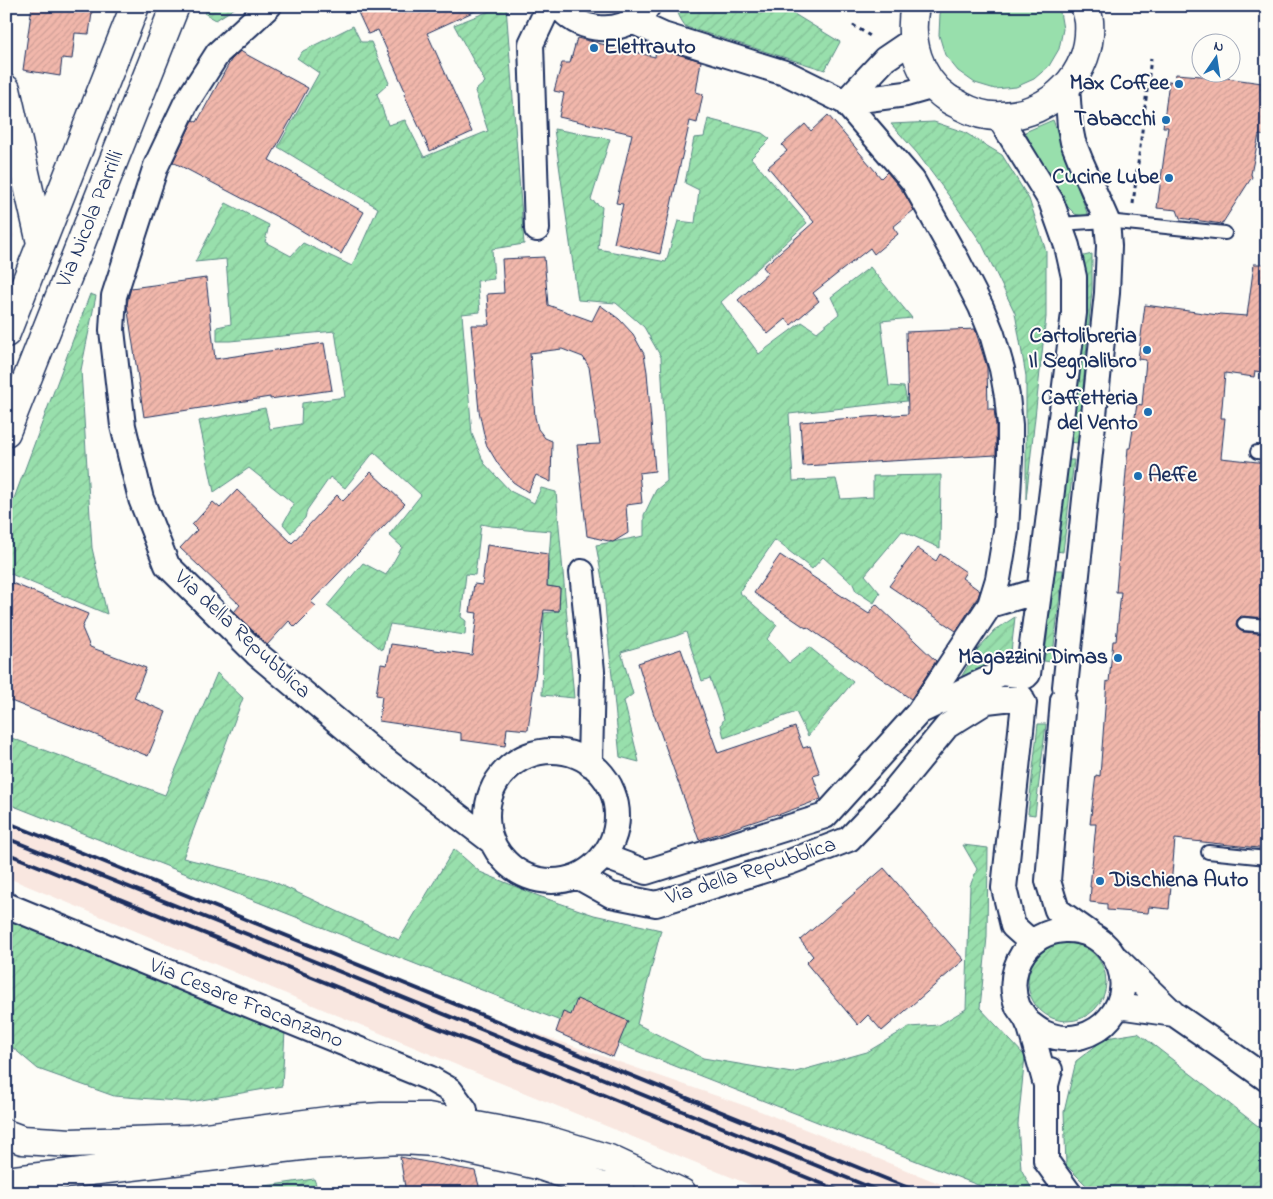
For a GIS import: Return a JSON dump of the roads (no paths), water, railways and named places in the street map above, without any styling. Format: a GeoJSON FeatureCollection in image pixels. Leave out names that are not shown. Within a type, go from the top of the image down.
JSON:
{"type":"FeatureCollection","features":[{"type":"Feature","properties":{"kind":"street","name":"Via Nicola Parrilli"},"geometry":{"type":"LineString","coordinates":[[6,333],[135,6]]}},
{"type":"Feature","properties":{"kind":"street","name":"Via Nicola Parrilli"},"geometry":{"type":"LineString","coordinates":[[6,432],[175,6]]}},
{"type":"Feature","properties":{"kind":"street","name":"Via della Repubblica"},"geometry":{"type":"LineString","coordinates":[[269,6],[218,53],[186,103],[156,166],[114,296],[112,330],[124,426],[141,499],[167,565],[257,654],[368,747],[491,841]]}},
{"type":"Feature","properties":{"kind":"street"},"geometry":{"type":"LineString","coordinates":[[537,229],[531,44],[549,6]]}},
{"type":"Feature","properties":{"kind":"street"},"geometry":{"type":"LineString","coordinates":[[559,6],[579,23],[596,28],[615,28],[640,14]]}},
{"type":"Feature","properties":{"kind":"street"},"geometry":{"type":"LineString","coordinates":[[915,6],[912,19],[913,40],[919,62],[934,86],[947,98],[972,112],[999,117],[1024,114],[1047,103],[1067,87],[1077,73],[1084,58],[1092,11]]}},
{"type":"Feature","properties":{"kind":"street","name":"Via della Repubblica"},"geometry":{"type":"LineString","coordinates":[[603,856],[646,872],[825,816],[920,712],[990,605],[998,579],[1006,531],[1010,459],[1010,425],[1007,396],[992,334],[957,260],[913,181],[845,102],[788,74],[663,36],[640,14]]}},
{"type":"Feature","properties":{"kind":"street"},"geometry":{"type":"LineString","coordinates":[[845,102],[885,59],[913,40]]}},
{"type":"Feature","properties":{"kind":"street"},"geometry":{"type":"LineString","coordinates":[[845,102],[906,94],[934,86]]}},
{"type":"Feature","properties":{"kind":"street"},"geometry":{"type":"LineString","coordinates":[[1067,87],[1073,142],[1081,162],[1118,222],[1109,246],[1108,294],[1064,693],[1048,881],[1057,910],[1106,946],[1174,1014],[1267,1079]]}},
{"type":"Feature","properties":{"kind":"street","name":"Via Nicola Parrilli"},"geometry":{"type":"LineString","coordinates":[[6,89],[41,243]]}},
{"type":"Feature","properties":{"kind":"street"},"geometry":{"type":"LineString","coordinates":[[999,117],[1052,201],[1067,246],[1074,277],[1074,313],[1044,555],[1024,688],[1004,888],[1013,926],[1032,942]]}},
{"type":"Feature","properties":{"kind":"street"},"geometry":{"type":"LineString","coordinates":[[582,572],[592,671],[590,764]]}},
{"type":"Feature","properties":{"kind":"street"},"geometry":{"type":"LineString","coordinates":[[990,605],[1038,591]]}},
{"type":"Feature","properties":{"kind":"street"},"geometry":{"type":"LineString","coordinates":[[1040,669],[1048,669],[1056,673],[1061,679],[1064,693],[1056,709],[1040,714],[1026,707],[1024,688],[1040,669]]}},
{"type":"Feature","properties":{"kind":"street","name":"Via della Repubblica"},"geometry":{"type":"LineString","coordinates":[[920,712],[1002,673],[1024,688]]}},
{"type":"Feature","properties":{"kind":"street","name":"Via della Repubblica"},"geometry":{"type":"LineString","coordinates":[[576,876],[611,895],[656,904],[790,862],[849,839],[888,798],[947,726],[987,701],[1024,688]]}},
{"type":"Feature","properties":{"kind":"street"},"geometry":{"type":"LineString","coordinates":[[551,751],[572,754],[590,764],[603,776],[612,791],[616,808],[616,825],[612,842],[603,856],[591,868],[576,876],[557,881],[536,880],[517,872],[502,858],[491,841],[486,820],[488,799],[497,780],[511,764],[530,754],[551,751]]}},
{"type":"Feature","properties":{"kind":"street","name":"Via Cesare Fracanzano"},"geometry":{"type":"LineString","coordinates":[[6,905],[428,1078],[450,1090],[465,1110],[465,1123]]}},
{"type":"Feature","properties":{"kind":"street"},"geometry":{"type":"LineString","coordinates":[[1046,1085],[1028,1022],[1018,1007],[1013,990],[1014,973],[1021,956],[1032,942],[1046,934],[1062,930],[1078,930],[1093,936]]}},
{"type":"Feature","properties":{"kind":"street"},"geometry":{"type":"LineString","coordinates":[[1028,1022],[1043,1032],[1059,1038],[1077,1038],[1094,1032],[1108,1021],[1118,1006],[1122,990],[1122,974],[1116,958]]}},
{"type":"Feature","properties":{"kind":"street"},"geometry":{"type":"LineString","coordinates":[[1118,1006],[1174,1014]]}},
{"type":"Feature","properties":{"kind":"street"},"geometry":{"type":"LineString","coordinates":[[1059,1038],[1046,1085],[1046,1161],[1069,1193]]}},
{"type":"Feature","properties":{"kind":"street"},"geometry":{"type":"LineString","coordinates":[[6,1134],[22,1140],[72,1143],[190,1139],[336,1120],[381,1117],[428,1117],[540,1138],[609,1159],[682,1193]]}},
{"type":"Feature","properties":{"kind":"street"},"geometry":{"type":"LineString","coordinates":[[6,1181],[310,1145],[400,1140],[435,1142],[529,1162],[620,1193]]}},
{"type":"Feature","properties":{"kind":"lane"},"geometry":{"type":"LineString","coordinates":[[1059,224],[1118,222],[1225,233]]}},
{"type":"Feature","properties":{"kind":"lane"},"geometry":{"type":"LineString","coordinates":[[1244,624],[1267,626]]}},
{"type":"Feature","properties":{"kind":"lane"},"geometry":{"type":"LineString","coordinates":[[1208,852],[1267,858]]}},
{"type":"Feature","properties":{"kind":"railway"},"geometry":{"type":"LineString","coordinates":[[6,822],[921,1193]]}},
{"type":"Feature","properties":{"kind":"railway"},"geometry":{"type":"LineString","coordinates":[[6,838],[884,1193]]}},
{"type":"Feature","properties":{"kind":"railway"},"geometry":{"type":"LineString","coordinates":[[6,853],[845,1193]]}},
{"type":"Feature","properties":{"kind":"place","name":"Elettrauto"},"geometry":{"type":"Point","coordinates":[594,48]}},
{"type":"Feature","properties":{"kind":"place","name":"Max Coffee"},"geometry":{"type":"Point","coordinates":[1179,84]}},
{"type":"Feature","properties":{"kind":"place","name":"Tabacchi"},"geometry":{"type":"Point","coordinates":[1166,120]}},
{"type":"Feature","properties":{"kind":"place","name":"Cucine Lube"},"geometry":{"type":"Point","coordinates":[1169,178]}},
{"type":"Feature","properties":{"kind":"place","name":"Cartolibreria Il Segnalibro"},"geometry":{"type":"Point","coordinates":[1147,350]}},
{"type":"Feature","properties":{"kind":"place","name":"Caffetteria del Vento"},"geometry":{"type":"Point","coordinates":[1148,412]}},
{"type":"Feature","properties":{"kind":"place","name":"Aeffe"},"geometry":{"type":"Point","coordinates":[1138,476]}},
{"type":"Feature","properties":{"kind":"place","name":"Magazzini Dimas"},"geometry":{"type":"Point","coordinates":[1118,658]}},
{"type":"Feature","properties":{"kind":"place","name":"Dischiena Auto"},"geometry":{"type":"Point","coordinates":[1100,881]}}]}
